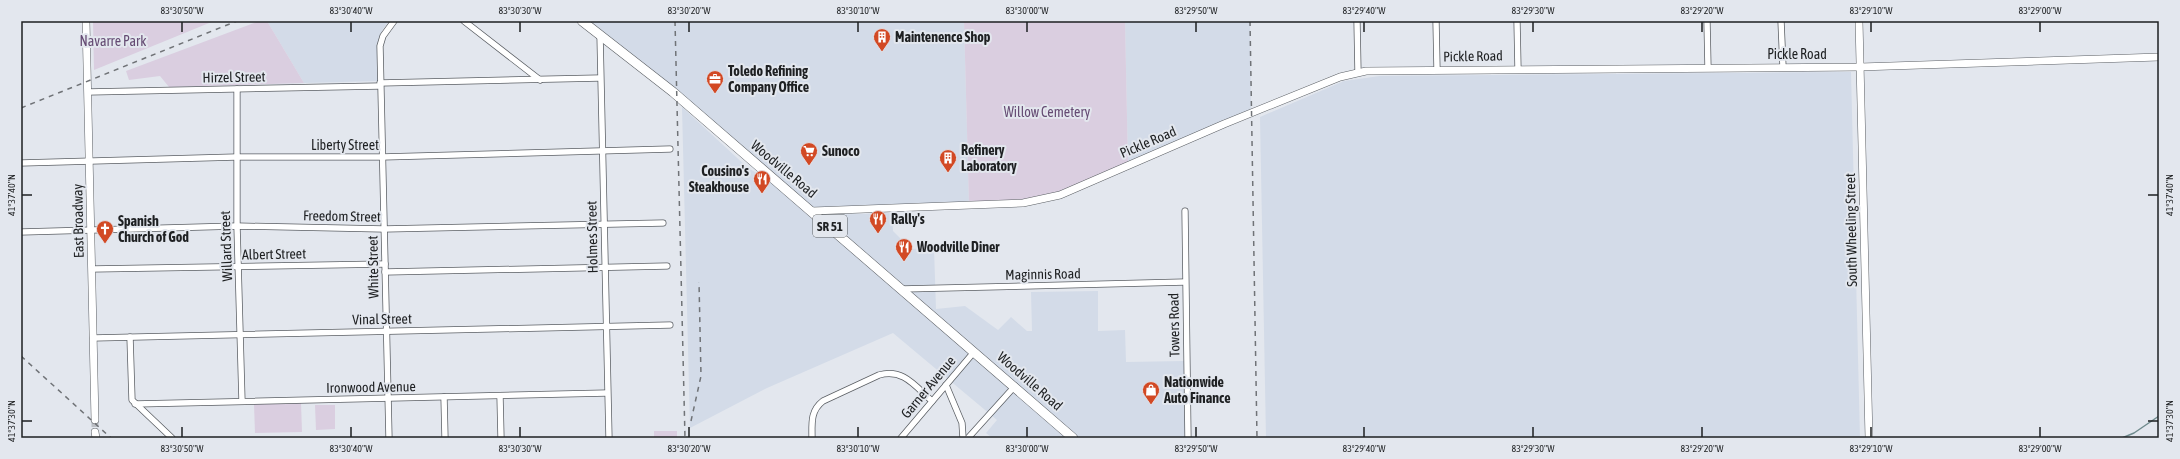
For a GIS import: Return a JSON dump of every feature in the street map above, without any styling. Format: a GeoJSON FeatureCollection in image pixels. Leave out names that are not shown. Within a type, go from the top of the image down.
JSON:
{"type":"FeatureCollection","features":[{"type":"Feature","properties":{"kind":"main road","name":"Woodville Road"},"geometry":{"type":"LineString","coordinates":[[582,21],[673,92],[1074,438]]}},
{"type":"Feature","properties":{"kind":"street","name":"East Broadway"},"geometry":{"type":"LineString","coordinates":[[86,21],[95,420]]}},
{"type":"Feature","properties":{"kind":"street","name":"White Street"},"geometry":{"type":"LineString","coordinates":[[389,438],[380,46],[383,36],[394,21]]}},
{"type":"Feature","properties":{"kind":"street"},"geometry":{"type":"LineString","coordinates":[[464,21],[540,80]]}},
{"type":"Feature","properties":{"kind":"street"},"geometry":{"type":"LineString","coordinates":[[1356,21],[1358,72]]}},
{"type":"Feature","properties":{"kind":"street"},"geometry":{"type":"LineString","coordinates":[[1436,21],[1438,70]]}},
{"type":"Feature","properties":{"kind":"street"},"geometry":{"type":"LineString","coordinates":[[1517,21],[1518,68]]}},
{"type":"Feature","properties":{"kind":"street"},"geometry":{"type":"LineString","coordinates":[[1707,21],[1708,68]]}},
{"type":"Feature","properties":{"kind":"street"},"geometry":{"type":"LineString","coordinates":[[1781,21],[1783,67]]}},
{"type":"Feature","properties":{"kind":"street","name":"South Wheeling Street"},"geometry":{"type":"LineString","coordinates":[[1859,21],[1869,438]]}},
{"type":"Feature","properties":{"kind":"street","name":"Holmes Street"},"geometry":{"type":"LineString","coordinates":[[600,35],[609,438]]}},
{"type":"Feature","properties":{"kind":"street","name":"Pickle Road"},"geometry":{"type":"LineString","coordinates":[[812,211],[1007,204],[1040,200],[1060,194],[1224,124],[1340,77],[1358,72],[1518,68],[1860,67],[2159,57]]}},
{"type":"Feature","properties":{"kind":"street","name":"Hirzel Street"},"geometry":{"type":"LineString","coordinates":[[88,92],[600,78]]}},
{"type":"Feature","properties":{"kind":"street","name":"Willard Street"},"geometry":{"type":"LineString","coordinates":[[237,89],[237,226],[242,401]]}},
{"type":"Feature","properties":{"kind":"street","name":"Liberty Street"},"geometry":{"type":"LineString","coordinates":[[21,163],[236,157],[382,157],[670,149]]}},
{"type":"Feature","properties":{"kind":"street","name":"Towers Road"},"geometry":{"type":"LineString","coordinates":[[1184,211],[1188,438]]}},
{"type":"Feature","properties":{"kind":"street","name":"Freedom Street"},"geometry":{"type":"LineString","coordinates":[[21,232],[237,226],[384,229],[662,223]]}},
{"type":"Feature","properties":{"kind":"street","name":"Albert Street"},"geometry":{"type":"LineString","coordinates":[[92,269],[385,264]]}},
{"type":"Feature","properties":{"kind":"street"},"geometry":{"type":"LineString","coordinates":[[385,272],[667,266]]}},
{"type":"Feature","properties":{"kind":"street","name":"Maginnis Road"},"geometry":{"type":"LineString","coordinates":[[902,289],[1185,282]]}},
{"type":"Feature","properties":{"kind":"street","name":"Vinal Street"},"geometry":{"type":"LineString","coordinates":[[93,338],[670,325]]}},
{"type":"Feature","properties":{"kind":"street"},"geometry":{"type":"LineString","coordinates":[[130,337],[131,394],[135,404],[172,438]]}},
{"type":"Feature","properties":{"kind":"street","name":"Garner Avenue"},"geometry":{"type":"LineString","coordinates":[[901,438],[974,352]]}},
{"type":"Feature","properties":{"kind":"street"},"geometry":{"type":"LineString","coordinates":[[812,438],[812,417],[817,406],[823,401],[879,375],[889,372],[900,374],[932,401]]}},
{"type":"Feature","properties":{"kind":"street"},"geometry":{"type":"LineString","coordinates":[[946,385],[962,424],[963,438]]}},
{"type":"Feature","properties":{"kind":"street"},"geometry":{"type":"LineString","coordinates":[[968,438],[1014,386]]}},
{"type":"Feature","properties":{"kind":"street","name":"Ironwood Avenue"},"geometry":{"type":"LineString","coordinates":[[135,404],[607,393]]}},
{"type":"Feature","properties":{"kind":"street"},"geometry":{"type":"LineString","coordinates":[[500,396],[501,438]]}},
{"type":"Feature","properties":{"kind":"street"},"geometry":{"type":"LineString","coordinates":[[444,397],[445,438]]}},
{"type":"Feature","properties":{"kind":"shaded area"},"geometry":{"type":"Polygon","coordinates":[[[267,21],[389,21],[383,29],[377,44],[378,81],[304,83],[267,21]]]}},
{"type":"Feature","properties":{"kind":"shaded area"},"geometry":{"type":"Polygon","coordinates":[[[580,21],[964,21],[969,205],[821,211],[827,215],[892,213],[893,231],[911,249],[934,248],[936,309],[965,306],[998,330],[1011,317],[1027,331],[1032,331],[1031,292],[1098,291],[1098,331],[1125,330],[1126,362],[1184,361],[1185,438],[992,438],[986,433],[997,420],[893,333],[767,388],[690,428],[682,107],[748,168],[791,193],[580,21]]]}},
{"type":"Feature","properties":{"kind":"shaded area"},"geometry":{"type":"Polygon","coordinates":[[[1125,21],[1250,21],[1251,113],[1128,165],[1125,21]]]}},
{"type":"Feature","properties":{"kind":"shaded area"},"geometry":{"type":"Polygon","coordinates":[[[1851,72],[1860,438],[1266,438],[1260,117],[1344,81],[1380,76],[1851,72]]]}},
{"type":"Feature","properties":{"kind":"green space","name":"Navarre Park"},"geometry":{"type":"Polygon","coordinates":[[[93,21],[214,21],[94,70],[93,21]]]}},
{"type":"Feature","properties":{"kind":"green space"},"geometry":{"type":"Polygon","coordinates":[[[259,21],[267,21],[304,83],[169,87],[160,76],[129,80],[126,71],[259,21]]]}},
{"type":"Feature","properties":{"kind":"green space","name":"Willow Cemetery"},"geometry":{"type":"Polygon","coordinates":[[[964,21],[1125,21],[1128,165],[1040,200],[969,205],[964,21]]]}},
{"type":"Feature","properties":{"kind":"green space"},"geometry":{"type":"Polygon","coordinates":[[[301,403],[302,432],[255,433],[254,404],[301,403]]]}},
{"type":"Feature","properties":{"kind":"green space"},"geometry":{"type":"Polygon","coordinates":[[[315,405],[335,405],[335,429],[316,430],[315,405]]]}},
{"type":"Feature","properties":{"kind":"green space"},"geometry":{"type":"Polygon","coordinates":[[[654,431],[677,431],[677,438],[654,438],[654,431]]]}},
{"type":"Feature","properties":{"kind":"waterway"},"geometry":{"type":"LineString","coordinates":[[2122,438],[2134,433],[2159,416]]}},
{"type":"Feature","properties":{"kind":"tunnel"},"geometry":{"type":"LineString","coordinates":[[95,420],[95,432]]}},
{"type":"Feature","properties":{"kind":"railway"},"geometry":{"type":"LineString","coordinates":[[21,108],[237,21]]}},
{"type":"Feature","properties":{"kind":"railway"},"geometry":{"type":"LineString","coordinates":[[675,21],[685,438]]}},
{"type":"Feature","properties":{"kind":"railway"},"geometry":{"type":"LineString","coordinates":[[1250,21],[1257,438]]}},
{"type":"Feature","properties":{"kind":"railway"},"geometry":{"type":"LineString","coordinates":[[691,421],[701,376],[699,282]]}},
{"type":"Feature","properties":{"kind":"railway"},"geometry":{"type":"LineString","coordinates":[[21,356],[111,438]]}},
{"type":"Feature","properties":{"kind":"place","name":"Maintenence Shop"},"geometry":{"type":"Point","coordinates":[882,52]}},
{"type":"Feature","properties":{"kind":"place","name":"Toledo Refining Company Office"},"geometry":{"type":"Point","coordinates":[715,94]}},
{"type":"Feature","properties":{"kind":"place","name":"Sunoco"},"geometry":{"type":"Point","coordinates":[809,166]}},
{"type":"Feature","properties":{"kind":"place","name":"Refinery Laboratory"},"geometry":{"type":"Point","coordinates":[948,173]}},
{"type":"Feature","properties":{"kind":"place","name":"Cousino's Steakhouse"},"geometry":{"type":"Point","coordinates":[762,194]}},
{"type":"Feature","properties":{"kind":"place","name":"Rally's"},"geometry":{"type":"Point","coordinates":[878,234]}},
{"type":"Feature","properties":{"kind":"place","name":"Spanish Church of God"},"geometry":{"type":"Point","coordinates":[105,244]}},
{"type":"Feature","properties":{"kind":"place","name":"Woodville Diner"},"geometry":{"type":"Point","coordinates":[904,262]}},
{"type":"Feature","properties":{"kind":"place","name":"Nationwide Auto Finance"},"geometry":{"type":"Point","coordinates":[1151,405]}}]}
